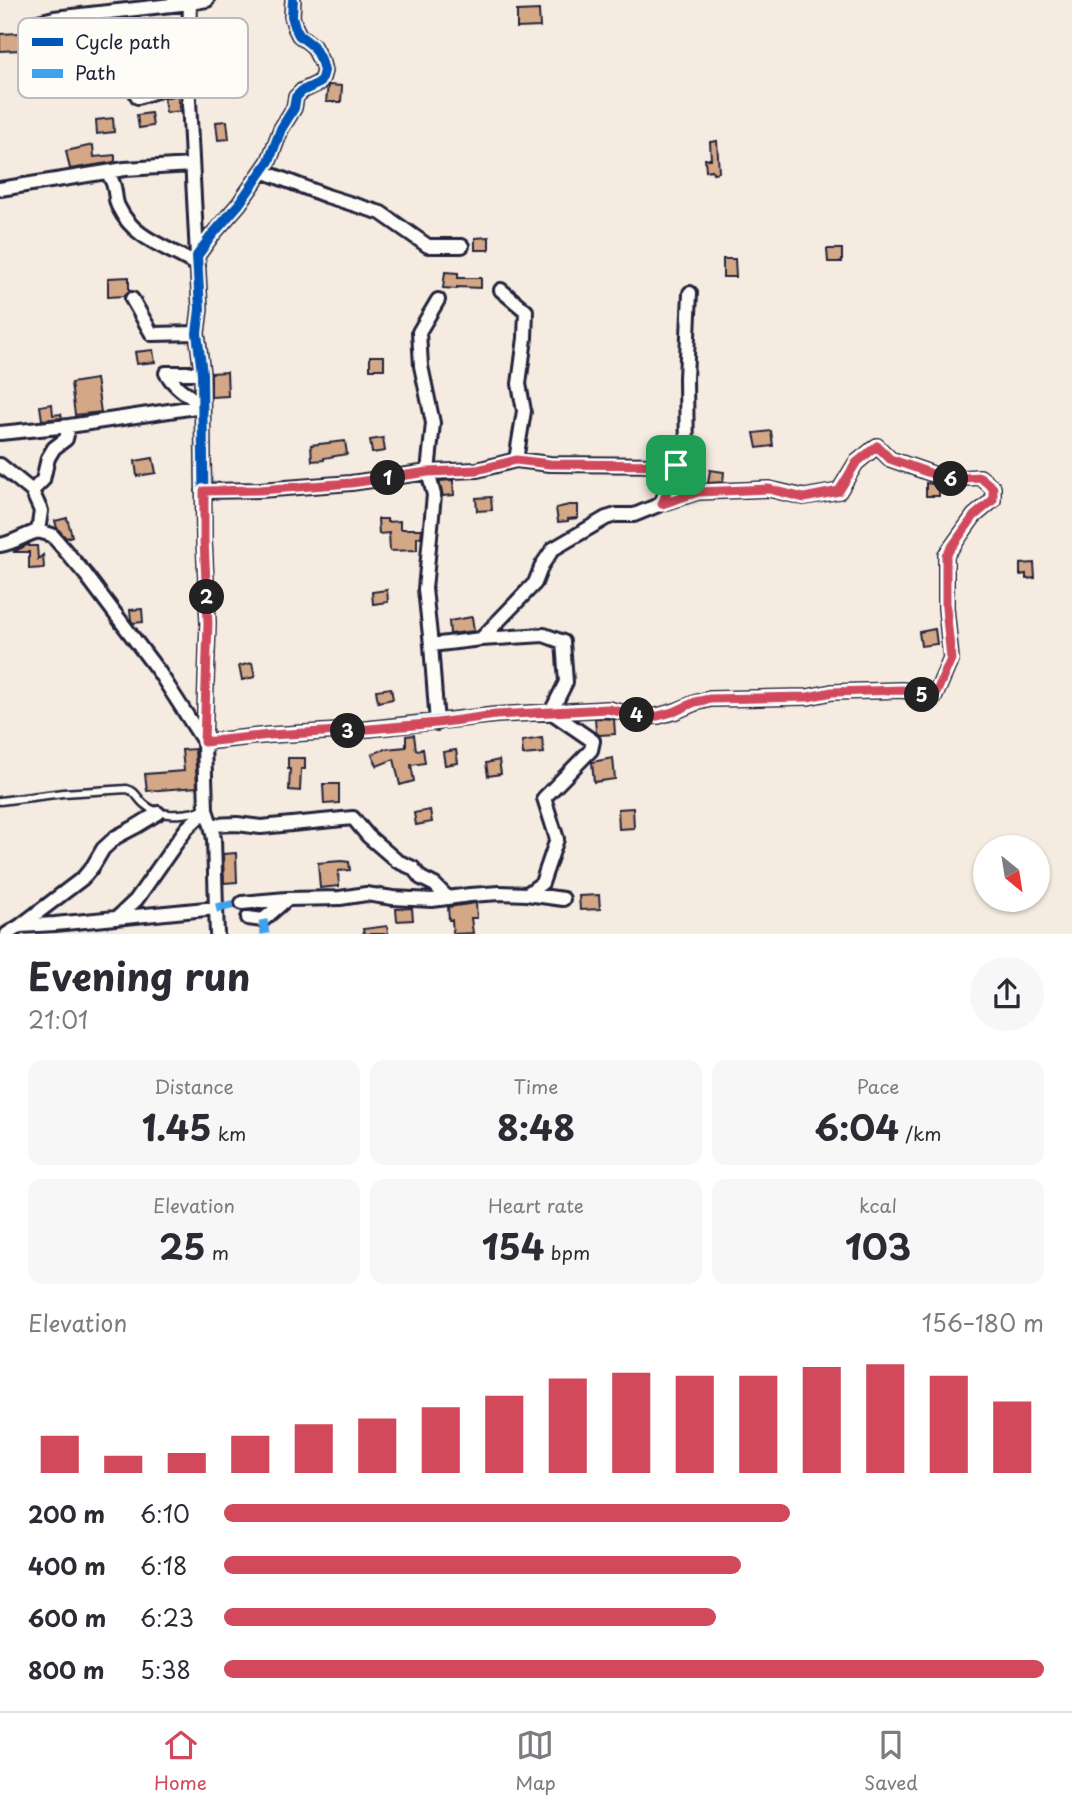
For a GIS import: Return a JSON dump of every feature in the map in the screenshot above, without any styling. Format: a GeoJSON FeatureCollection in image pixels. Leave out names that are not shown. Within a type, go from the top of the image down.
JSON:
{"type":"FeatureCollection","features":[{"type":"Feature","properties":{"kind":"street"},"geometry":{"type":"LineString","coordinates":[[54,18],[207,0]]}},
{"type":"Feature","properties":{"kind":"street"},"geometry":{"type":"LineString","coordinates":[[197,261],[212,235],[239,204],[269,161],[296,97],[322,78],[322,63],[313,46],[299,35],[295,27],[292,16],[293,0]]}},
{"type":"Feature","properties":{"kind":"street"},"geometry":{"type":"LineString","coordinates":[[189,98],[200,309],[197,333],[202,373],[208,623],[204,742],[206,810],[214,839],[217,934]]}},
{"type":"Feature","properties":{"kind":"street"},"geometry":{"type":"LineString","coordinates":[[0,189],[125,169],[192,165]]}},
{"type":"Feature","properties":{"kind":"street"},"geometry":{"type":"LineString","coordinates":[[262,171],[381,213],[428,246],[462,246]]}},
{"type":"Feature","properties":{"kind":"street"},"geometry":{"type":"LineString","coordinates":[[107,172],[114,183],[117,206],[130,226],[155,244],[189,261],[197,261]]}},
{"type":"Feature","properties":{"kind":"street"},"geometry":{"type":"LineString","coordinates":[[501,290],[526,312],[520,384],[524,411],[516,460]]}},
{"type":"Feature","properties":{"kind":"street"},"geometry":{"type":"LineString","coordinates":[[204,491],[351,483],[428,472],[477,470],[516,460],[550,464],[676,465],[687,458],[686,378],[690,293]]}},
{"type":"Feature","properties":{"kind":"street"},"geometry":{"type":"LineString","coordinates":[[132,299],[152,334],[197,333]]}},
{"type":"Feature","properties":{"kind":"street"},"geometry":{"type":"LineString","coordinates":[[437,723],[425,589],[434,495],[428,472],[433,423],[421,366],[419,332],[438,300]]}},
{"type":"Feature","properties":{"kind":"street"},"geometry":{"type":"LineString","coordinates":[[202,373],[166,373],[174,387],[202,406]]}},
{"type":"Feature","properties":{"kind":"street"},"geometry":{"type":"LineString","coordinates":[[0,433],[69,426],[202,406]]}},
{"type":"Feature","properties":{"kind":"street"},"geometry":{"type":"LineString","coordinates":[[32,491],[43,480],[48,458],[54,448],[66,439],[69,426]]}},
{"type":"Feature","properties":{"kind":"street"},"geometry":{"type":"LineString","coordinates":[[204,742],[437,723],[496,715],[608,709],[642,717],[658,716],[710,699],[808,697],[832,692],[903,690],[934,698],[951,659],[946,608],[946,555],[974,516],[993,500],[993,488],[980,477],[947,479],[890,459],[877,446],[856,463],[839,491],[804,498],[769,489],[698,492],[634,515],[616,515],[606,518],[553,549],[542,565],[536,583],[481,639]]}},
{"type":"Feature","properties":{"kind":"street"},"geometry":{"type":"LineString","coordinates":[[0,465],[32,491],[41,511],[38,531]]}},
{"type":"Feature","properties":{"kind":"street"},"geometry":{"type":"LineString","coordinates":[[662,504],[676,465]]}},
{"type":"Feature","properties":{"kind":"street"},"geometry":{"type":"LineString","coordinates":[[0,545],[38,531],[52,535],[86,575],[159,672],[204,742]]}},
{"type":"Feature","properties":{"kind":"street"},"geometry":{"type":"LineString","coordinates":[[431,645],[544,635],[563,642],[566,682],[551,712]]}},
{"type":"Feature","properties":{"kind":"street"},"geometry":{"type":"LineString","coordinates":[[527,894],[542,883],[557,839],[544,798],[591,750],[593,741],[551,712]]}},
{"type":"Feature","properties":{"kind":"street"},"geometry":{"type":"LineString","coordinates":[[118,917],[136,900],[187,828],[206,810]]}},
{"type":"Feature","properties":{"kind":"street"},"geometry":{"type":"LineString","coordinates":[[7,934],[83,878],[103,849],[116,836],[158,813]]}},
{"type":"Feature","properties":{"kind":"street"},"geometry":{"type":"LineString","coordinates":[[211,825],[261,827],[353,818],[368,836],[397,861],[413,868],[421,878],[435,885],[448,898]]}},
{"type":"Feature","properties":{"kind":"street"},"geometry":{"type":"LineString","coordinates":[[242,903],[340,898],[366,894],[432,900],[480,894],[527,894],[563,899]]}},
{"type":"Feature","properties":{"kind":"street"},"geometry":{"type":"LineString","coordinates":[[248,918],[264,920],[287,899]]}},
{"type":"Feature","properties":{"kind":"street"},"geometry":{"type":"LineString","coordinates":[[20,926],[216,908]]}},
{"type":"Feature","properties":{"kind":"lane"},"geometry":{"type":"LineString","coordinates":[[0,801],[127,789],[133,790],[144,804],[158,813],[173,815],[206,810]]}},
{"type":"Feature","properties":{"kind":"building"},"geometry":{"type":"Polygon","coordinates":[[[539,10],[540,27],[517,28],[517,11],[539,10]]]}},
{"type":"Feature","properties":{"kind":"building"},"geometry":{"type":"Polygon","coordinates":[[[18,33],[18,50],[0,51],[0,34],[18,33]]]}},
{"type":"Feature","properties":{"kind":"building"},"geometry":{"type":"Polygon","coordinates":[[[328,85],[342,86],[341,102],[326,102],[328,85]]]}},
{"type":"Feature","properties":{"kind":"building"},"geometry":{"type":"Polygon","coordinates":[[[164,98],[178,98],[180,111],[166,113],[164,98]]]}},
{"type":"Feature","properties":{"kind":"building"},"geometry":{"type":"Polygon","coordinates":[[[151,113],[153,126],[139,128],[137,115],[151,113]]]}},
{"type":"Feature","properties":{"kind":"building"},"geometry":{"type":"Polygon","coordinates":[[[113,118],[114,132],[97,134],[96,120],[113,118]]]}},
{"type":"Feature","properties":{"kind":"building"},"geometry":{"type":"Polygon","coordinates":[[[227,121],[229,139],[218,140],[216,122],[227,121]]]}},
{"type":"Feature","properties":{"kind":"building"},"geometry":{"type":"Polygon","coordinates":[[[717,141],[719,172],[713,173],[712,170],[706,171],[705,159],[711,159],[710,142],[717,141]]]}},
{"type":"Feature","properties":{"kind":"building"},"geometry":{"type":"Polygon","coordinates":[[[93,145],[94,157],[115,155],[114,162],[70,169],[66,151],[93,145]]]}},
{"type":"Feature","properties":{"kind":"building"},"geometry":{"type":"Polygon","coordinates":[[[489,237],[489,250],[475,250],[475,238],[489,237]]]}},
{"type":"Feature","properties":{"kind":"building"},"geometry":{"type":"Polygon","coordinates":[[[827,249],[842,249],[842,262],[828,262],[827,249]]]}},
{"type":"Feature","properties":{"kind":"building"},"geometry":{"type":"Polygon","coordinates":[[[723,259],[735,259],[736,277],[723,277],[723,259]]]}},
{"type":"Feature","properties":{"kind":"building"},"geometry":{"type":"Polygon","coordinates":[[[445,272],[458,273],[458,278],[481,278],[481,288],[443,288],[445,272]]]}},
{"type":"Feature","properties":{"kind":"building"},"geometry":{"type":"Polygon","coordinates":[[[129,277],[129,291],[124,296],[108,297],[108,278],[129,277]]]}},
{"type":"Feature","properties":{"kind":"building"},"geometry":{"type":"Polygon","coordinates":[[[153,350],[155,362],[137,364],[135,352],[153,350]]]}},
{"type":"Feature","properties":{"kind":"building"},"geometry":{"type":"Polygon","coordinates":[[[370,356],[384,356],[384,369],[370,369],[370,356]]]}},
{"type":"Feature","properties":{"kind":"building"},"geometry":{"type":"Polygon","coordinates":[[[227,372],[228,396],[211,397],[211,373],[227,372]]]}},
{"type":"Feature","properties":{"kind":"building"},"geometry":{"type":"Polygon","coordinates":[[[96,379],[101,412],[75,415],[71,383],[96,379]]]}},
{"type":"Feature","properties":{"kind":"building"},"geometry":{"type":"Polygon","coordinates":[[[52,404],[53,415],[61,414],[62,418],[42,420],[40,406],[52,404]]]}},
{"type":"Feature","properties":{"kind":"building"},"geometry":{"type":"Polygon","coordinates":[[[771,431],[773,446],[757,448],[754,433],[771,431]]]}},
{"type":"Feature","properties":{"kind":"building"},"geometry":{"type":"Polygon","coordinates":[[[383,438],[385,451],[372,453],[370,440],[383,438]]]}},
{"type":"Feature","properties":{"kind":"building"},"geometry":{"type":"Polygon","coordinates":[[[345,441],[347,454],[312,461],[311,445],[345,441]]]}},
{"type":"Feature","properties":{"kind":"building"},"geometry":{"type":"Polygon","coordinates":[[[153,458],[156,473],[137,476],[135,461],[153,458]]]}},
{"type":"Feature","properties":{"kind":"building"},"geometry":{"type":"Polygon","coordinates":[[[710,470],[724,472],[723,482],[708,483],[710,470]]]}},
{"type":"Feature","properties":{"kind":"building"},"geometry":{"type":"Polygon","coordinates":[[[453,480],[454,495],[443,496],[439,481],[453,480]]]}},
{"type":"Feature","properties":{"kind":"building"},"geometry":{"type":"Polygon","coordinates":[[[926,483],[939,485],[939,496],[926,496],[926,483]]]}},
{"type":"Feature","properties":{"kind":"building"},"geometry":{"type":"Polygon","coordinates":[[[491,497],[492,510],[477,511],[476,498],[491,497]]]}},
{"type":"Feature","properties":{"kind":"building"},"geometry":{"type":"Polygon","coordinates":[[[578,505],[578,518],[558,522],[556,508],[578,505]]]}},
{"type":"Feature","properties":{"kind":"building"},"geometry":{"type":"Polygon","coordinates":[[[67,518],[72,536],[66,538],[57,528],[55,521],[67,518]]]}},
{"type":"Feature","properties":{"kind":"building"},"geometry":{"type":"Polygon","coordinates":[[[378,519],[387,519],[387,522],[400,521],[400,529],[422,529],[421,537],[417,537],[417,550],[390,551],[389,533],[379,534],[378,519]]]}},
{"type":"Feature","properties":{"kind":"building"},"geometry":{"type":"Polygon","coordinates":[[[29,544],[37,546],[38,559],[43,555],[44,568],[29,569],[29,552],[13,552],[29,544]]]}},
{"type":"Feature","properties":{"kind":"building"},"geometry":{"type":"Polygon","coordinates":[[[1034,563],[1035,578],[1026,579],[1026,574],[1020,575],[1020,564],[1034,563]]]}},
{"type":"Feature","properties":{"kind":"building"},"geometry":{"type":"Polygon","coordinates":[[[387,590],[388,602],[373,604],[372,592],[387,590]]]}},
{"type":"Feature","properties":{"kind":"building"},"geometry":{"type":"Polygon","coordinates":[[[142,609],[143,622],[133,623],[130,610],[142,609]]]}},
{"type":"Feature","properties":{"kind":"building"},"geometry":{"type":"Polygon","coordinates":[[[472,617],[474,631],[450,634],[449,621],[472,617]]]}},
{"type":"Feature","properties":{"kind":"building"},"geometry":{"type":"Polygon","coordinates":[[[935,629],[937,644],[921,646],[919,632],[935,629]]]}},
{"type":"Feature","properties":{"kind":"building"},"geometry":{"type":"Polygon","coordinates":[[[252,663],[255,677],[242,680],[239,666],[252,663]]]}},
{"type":"Feature","properties":{"kind":"building"},"geometry":{"type":"Polygon","coordinates":[[[391,688],[393,699],[378,702],[376,690],[391,688]]]}},
{"type":"Feature","properties":{"kind":"building"},"geometry":{"type":"Polygon","coordinates":[[[595,718],[614,719],[615,734],[599,735],[596,732],[595,718]]]}},
{"type":"Feature","properties":{"kind":"building"},"geometry":{"type":"Polygon","coordinates":[[[414,735],[416,750],[423,749],[425,763],[411,765],[414,781],[400,785],[394,759],[377,766],[372,754],[385,749],[406,747],[406,736],[414,735]]]}},
{"type":"Feature","properties":{"kind":"building"},"geometry":{"type":"Polygon","coordinates":[[[542,738],[544,753],[523,755],[522,741],[542,738]]]}},
{"type":"Feature","properties":{"kind":"building"},"geometry":{"type":"Polygon","coordinates":[[[195,749],[197,787],[147,791],[145,774],[184,771],[182,750],[195,749]]]}},
{"type":"Feature","properties":{"kind":"building"},"geometry":{"type":"Polygon","coordinates":[[[456,750],[458,763],[445,765],[443,752],[456,750]]]}},
{"type":"Feature","properties":{"kind":"building"},"geometry":{"type":"Polygon","coordinates":[[[288,758],[305,758],[305,769],[301,769],[300,791],[289,790],[288,758]]]}},
{"type":"Feature","properties":{"kind":"building"},"geometry":{"type":"Polygon","coordinates":[[[613,758],[615,779],[594,782],[592,762],[613,758]]]}},
{"type":"Feature","properties":{"kind":"building"},"geometry":{"type":"Polygon","coordinates":[[[499,760],[501,774],[488,776],[486,763],[499,760]]]}},
{"type":"Feature","properties":{"kind":"building"},"geometry":{"type":"Polygon","coordinates":[[[323,784],[339,784],[339,803],[324,804],[323,784]]]}},
{"type":"Feature","properties":{"kind":"building"},"geometry":{"type":"Polygon","coordinates":[[[633,808],[634,828],[619,829],[618,809],[633,808]]]}},
{"type":"Feature","properties":{"kind":"building"},"geometry":{"type":"Polygon","coordinates":[[[430,810],[432,822],[416,825],[414,813],[430,810]]]}},
{"type":"Feature","properties":{"kind":"building"},"geometry":{"type":"Polygon","coordinates":[[[236,853],[237,882],[224,883],[223,854],[236,853]]]}},
{"type":"Feature","properties":{"kind":"building"},"geometry":{"type":"Polygon","coordinates":[[[349,862],[350,870],[338,871],[339,886],[320,888],[318,863],[349,862]]]}},
{"type":"Feature","properties":{"kind":"building"},"geometry":{"type":"Polygon","coordinates":[[[599,895],[600,909],[580,910],[579,896],[599,895]]]}},
{"type":"Feature","properties":{"kind":"building"},"geometry":{"type":"Polygon","coordinates":[[[476,903],[477,918],[471,918],[473,933],[453,934],[448,907],[476,903]]]}},
{"type":"Feature","properties":{"kind":"building"},"geometry":{"type":"Polygon","coordinates":[[[412,908],[413,920],[397,921],[396,909],[412,908]]]}},
{"type":"Feature","properties":{"kind":"building"},"geometry":{"type":"Polygon","coordinates":[[[387,926],[388,934],[364,934],[363,929],[387,926]]]}},
{"type":"Feature","properties":{"kind":"marked path"},"geometry":{"type":"LineString","coordinates":[[216,908],[242,903]]}},
{"type":"Feature","properties":{"kind":"marked path"},"geometry":{"type":"LineString","coordinates":[[263,920],[265,934]]}},
{"type":"Feature","properties":{"kind":"cycle path"},"geometry":{"type":"LineString","coordinates":[[293,0],[292,16],[295,27],[299,35],[313,46],[322,63],[322,78],[319,83],[296,97],[294,108],[281,129],[269,161],[197,256],[200,309],[197,333],[202,373],[208,623],[204,742],[358,730],[496,715],[608,709],[642,717],[658,716],[710,699],[808,697],[832,692],[903,690],[934,698],[951,659],[946,608],[946,555],[974,516],[993,500],[993,488],[980,477],[947,479],[890,459],[877,446],[856,463],[839,491],[804,497],[769,489],[698,492],[661,504]]}},
{"type":"Feature","properties":{"kind":"route"},"geometry":{"type":"LineString","coordinates":[[877,446],[890,459],[947,479],[980,477],[993,488],[993,500],[974,516],[946,555],[946,608],[951,659],[934,698],[903,690],[832,692],[808,697],[710,699],[658,716],[642,717],[608,709],[496,715],[437,723],[204,742],[208,623],[204,491],[351,483],[428,472],[477,470],[516,460],[550,464],[676,465],[662,504],[698,492],[769,489],[804,498],[839,491],[856,463],[877,446]]}}]}
